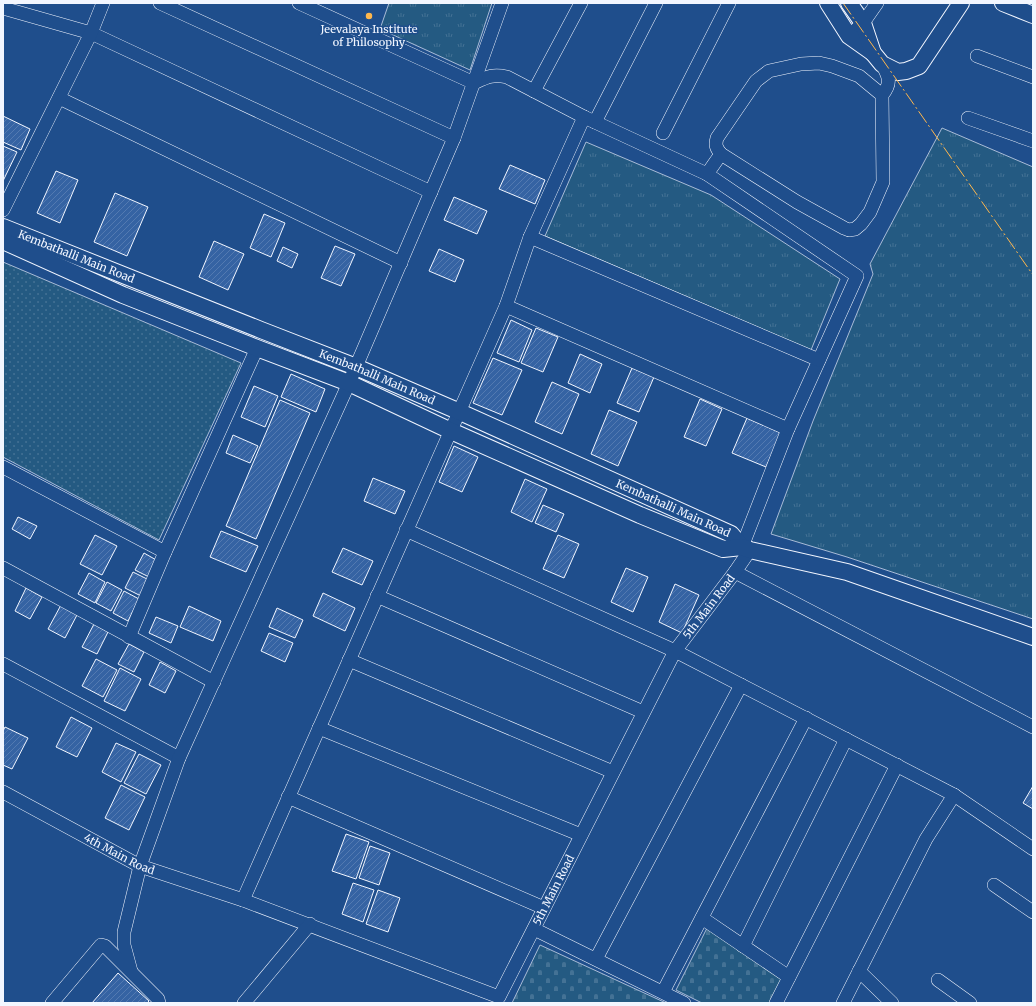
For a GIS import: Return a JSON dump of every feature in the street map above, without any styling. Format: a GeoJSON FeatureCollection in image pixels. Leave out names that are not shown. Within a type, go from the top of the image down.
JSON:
{"type":"FeatureCollection","features":[{"type":"Feature","properties":{"kind":"street"},"geometry":{"type":"LineString","coordinates":[[3,210],[91,33],[103,3]]}},
{"type":"Feature","properties":{"kind":"street"},"geometry":{"type":"LineString","coordinates":[[160,3],[454,138]]}},
{"type":"Feature","properties":{"kind":"street"},"geometry":{"type":"LineString","coordinates":[[299,3],[474,83],[496,75],[507,77],[589,120],[707,174],[721,154]]}},
{"type":"Feature","properties":{"kind":"street"},"geometry":{"type":"LineString","coordinates":[[131,971],[124,945],[124,932],[140,866],[179,758],[350,383],[454,138],[502,3]]}},
{"type":"Feature","properties":{"kind":"street"},"geometry":{"type":"LineString","coordinates":[[534,91],[581,3]]}},
{"type":"Feature","properties":{"kind":"street"},"geometry":{"type":"LineString","coordinates":[[243,900],[506,306],[530,237],[589,120],[656,3]]}},
{"type":"Feature","properties":{"kind":"street"},"geometry":{"type":"LineString","coordinates":[[663,133],[729,3]]}},
{"type":"Feature","properties":{"kind":"street"},"geometry":{"type":"LineString","coordinates":[[828,3],[849,36],[877,59],[898,72],[906,71],[919,66],[961,3]]}},
{"type":"Feature","properties":{"kind":"street"},"geometry":{"type":"LineString","coordinates":[[849,3],[863,23],[877,59],[889,81],[889,86],[882,95],[883,182],[870,212],[861,224],[855,229],[849,230],[844,228],[797,202],[717,150],[715,144],[717,138],[756,81],[769,71],[801,64],[819,63],[859,76],[882,95]]}},
{"type":"Feature","properties":{"kind":"street"},"geometry":{"type":"LineString","coordinates":[[849,36],[863,23],[877,3]]}},
{"type":"Feature","properties":{"kind":"street"},"geometry":{"type":"LineString","coordinates":[[1003,3],[1019,6],[1033,15]]}},
{"type":"Feature","properties":{"kind":"street"},"geometry":{"type":"LineString","coordinates":[[3,8],[91,33],[431,192]]}},
{"type":"Feature","properties":{"kind":"street"},"geometry":{"type":"LineString","coordinates":[[977,56],[1033,77]]}},
{"type":"Feature","properties":{"kind":"street"},"geometry":{"type":"LineString","coordinates":[[59,98],[401,263]]}},
{"type":"Feature","properties":{"kind":"street"},"geometry":{"type":"LineString","coordinates":[[968,118],[1033,141]]}},
{"type":"Feature","properties":{"kind":"street","name":"5th Main Road"},"geometry":{"type":"LineString","coordinates":[[243,900],[310,924],[499,997],[675,651],[735,572],[746,549],[788,429],[856,276],[707,174]]}},
{"type":"Feature","properties":{"kind":"street","name":"Kembathalli Main Road"},"geometry":{"type":"LineString","coordinates":[[3,227],[356,367],[460,412],[731,534],[746,549]]}},
{"type":"Feature","properties":{"kind":"street"},"geometry":{"type":"LineString","coordinates":[[530,237],[819,360]]}},
{"type":"Feature","properties":{"kind":"street","name":"Kembathalli Main Road"},"geometry":{"type":"LineString","coordinates":[[3,241],[123,295],[256,348],[350,383],[451,431],[640,515],[723,549],[746,549],[847,572],[1033,637]]}},
{"type":"Feature","properties":{"kind":"street"},"geometry":{"type":"LineString","coordinates":[[506,306],[788,429]]}},
{"type":"Feature","properties":{"kind":"street"},"geometry":{"type":"LineString","coordinates":[[129,637],[165,552],[256,348]]}},
{"type":"Feature","properties":{"kind":"street"},"geometry":{"type":"LineString","coordinates":[[3,467],[165,552]]}},
{"type":"Feature","properties":{"kind":"street"},"geometry":{"type":"LineString","coordinates":[[406,530],[675,651],[954,795],[1033,849]]}},
{"type":"Feature","properties":{"kind":"street"},"geometry":{"type":"LineString","coordinates":[[3,568],[214,682]]}},
{"type":"Feature","properties":{"kind":"street"},"geometry":{"type":"LineString","coordinates":[[735,572],[1033,726]]}},
{"type":"Feature","properties":{"kind":"street"},"geometry":{"type":"LineString","coordinates":[[378,596],[643,712]]}},
{"type":"Feature","properties":{"kind":"street"},"geometry":{"type":"LineString","coordinates":[[349,660],[614,772]]}},
{"type":"Feature","properties":{"kind":"street"},"geometry":{"type":"LineString","coordinates":[[3,664],[179,758]]}},
{"type":"Feature","properties":{"kind":"street"},"geometry":{"type":"LineString","coordinates":[[596,959],[741,685]]}},
{"type":"Feature","properties":{"kind":"street"},"geometry":{"type":"LineString","coordinates":[[663,992],[806,718]]}},
{"type":"Feature","properties":{"kind":"street"},"geometry":{"type":"LineString","coordinates":[[319,728],[581,835]]}},
{"type":"Feature","properties":{"kind":"street"},"geometry":{"type":"LineString","coordinates":[[743,946],[846,739]]}},
{"type":"Feature","properties":{"kind":"street"},"geometry":{"type":"LineString","coordinates":[[776,1003],[897,765]]}},
{"type":"Feature","properties":{"kind":"street","name":"4th Main Road"},"geometry":{"type":"LineString","coordinates":[[3,792],[140,866],[243,900]]}},
{"type":"Feature","properties":{"kind":"street"},"geometry":{"type":"LineString","coordinates":[[843,1003],[926,839],[954,795]]}},
{"type":"Feature","properties":{"kind":"street"},"geometry":{"type":"LineString","coordinates":[[288,798],[544,908]]}},
{"type":"Feature","properties":{"kind":"street"},"geometry":{"type":"LineString","coordinates":[[994,885],[1033,912]]}},
{"type":"Feature","properties":{"kind":"street"},"geometry":{"type":"LineString","coordinates":[[702,918],[789,977]]}},
{"type":"Feature","properties":{"kind":"street"},"geometry":{"type":"LineString","coordinates":[[244,1003],[310,924]]}},
{"type":"Feature","properties":{"kind":"street"},"geometry":{"type":"LineString","coordinates":[[534,929],[684,1003]]}},
{"type":"Feature","properties":{"kind":"street"},"geometry":{"type":"LineString","coordinates":[[52,1003],[101,945],[105,946],[131,971],[158,998],[159,1003]]}},
{"type":"Feature","properties":{"kind":"street"},"geometry":{"type":"LineString","coordinates":[[859,971],[892,1003]]}},
{"type":"Feature","properties":{"kind":"street"},"geometry":{"type":"LineString","coordinates":[[938,980],[970,1003]]}},
{"type":"Feature","properties":{"kind":"green space"},"geometry":{"type":"Polygon","coordinates":[[[389,3],[492,3],[470,70],[380,29],[389,3]]]}},
{"type":"Feature","properties":{"kind":"green space"},"geometry":{"type":"Polygon","coordinates":[[[942,128],[1033,167],[1033,619],[847,557],[771,534],[813,421],[873,274],[870,264],[942,128]]]}},
{"type":"Feature","properties":{"kind":"green space"},"geometry":{"type":"Polygon","coordinates":[[[586,142],[711,195],[840,279],[811,350],[545,236],[586,142]]]}},
{"type":"Feature","properties":{"kind":"green space"},"geometry":{"type":"Polygon","coordinates":[[[3,262],[241,363],[159,540],[3,457],[3,262]]]}},
{"type":"Feature","properties":{"kind":"green space"},"geometry":{"type":"Polygon","coordinates":[[[708,926],[782,980],[770,1003],[702,1003],[676,990],[708,926]]]}},
{"type":"Feature","properties":{"kind":"green space"},"geometry":{"type":"Polygon","coordinates":[[[540,945],[666,1003],[512,1003],[540,945]]]}},
{"type":"Feature","properties":{"kind":"building"},"geometry":{"type":"Polygon","coordinates":[[[3,116],[30,129],[21,150],[3,142],[3,116]]]}},
{"type":"Feature","properties":{"kind":"building"},"geometry":{"type":"Polygon","coordinates":[[[3,146],[17,152],[3,181],[3,146]]]}},
{"type":"Feature","properties":{"kind":"building"},"geometry":{"type":"Polygon","coordinates":[[[510,165],[545,180],[535,204],[499,189],[510,165]]]}},
{"type":"Feature","properties":{"kind":"building"},"geometry":{"type":"Polygon","coordinates":[[[56,171],[78,180],[60,223],[37,213],[56,171]]]}},
{"type":"Feature","properties":{"kind":"building"},"geometry":{"type":"Polygon","coordinates":[[[115,193],[148,207],[127,256],[94,242],[115,193]]]}},
{"type":"Feature","properties":{"kind":"building"},"geometry":{"type":"Polygon","coordinates":[[[454,197],[487,211],[477,234],[444,220],[454,197]]]}},
{"type":"Feature","properties":{"kind":"building"},"geometry":{"type":"Polygon","coordinates":[[[264,214],[285,223],[271,257],[250,248],[264,214]]]}},
{"type":"Feature","properties":{"kind":"building"},"geometry":{"type":"Polygon","coordinates":[[[214,241],[244,254],[228,290],[199,277],[214,241]]]}},
{"type":"Feature","properties":{"kind":"building"},"geometry":{"type":"Polygon","coordinates":[[[335,246],[355,254],[341,286],[321,278],[335,246]]]}},
{"type":"Feature","properties":{"kind":"building"},"geometry":{"type":"Polygon","coordinates":[[[283,247],[298,254],[292,268],[277,261],[283,247]]]}},
{"type":"Feature","properties":{"kind":"building"},"geometry":{"type":"Polygon","coordinates":[[[439,249],[464,260],[455,282],[429,271],[439,249]]]}},
{"type":"Feature","properties":{"kind":"building"},"geometry":{"type":"Polygon","coordinates":[[[511,320],[532,330],[519,362],[497,353],[511,320]]]}},
{"type":"Feature","properties":{"kind":"building"},"geometry":{"type":"Polygon","coordinates":[[[536,328],[558,337],[543,372],[521,363],[536,328]]]}},
{"type":"Feature","properties":{"kind":"building"},"geometry":{"type":"Polygon","coordinates":[[[580,354],[602,364],[590,393],[568,383],[580,354]]]}},
{"type":"Feature","properties":{"kind":"building"},"geometry":{"type":"Polygon","coordinates":[[[493,358],[522,370],[502,415],[473,403],[493,358]]]}},
{"type":"Feature","properties":{"kind":"building"},"geometry":{"type":"Polygon","coordinates":[[[632,368],[654,377],[639,412],[617,403],[632,368]]]}},
{"type":"Feature","properties":{"kind":"building"},"geometry":{"type":"Polygon","coordinates":[[[291,374],[325,389],[316,412],[281,397],[291,374]]]}},
{"type":"Feature","properties":{"kind":"building"},"geometry":{"type":"Polygon","coordinates":[[[552,382],[579,394],[562,434],[535,422],[552,382]]]}},
{"type":"Feature","properties":{"kind":"building"},"geometry":{"type":"Polygon","coordinates":[[[254,386],[278,396],[265,427],[241,417],[254,386]]]}},
{"type":"Feature","properties":{"kind":"building"},"geometry":{"type":"Polygon","coordinates":[[[700,399],[722,409],[706,446],[684,437],[700,399]]]}},
{"type":"Feature","properties":{"kind":"building"},"geometry":{"type":"Polygon","coordinates":[[[280,400],[310,413],[256,539],[226,526],[280,400]]]}},
{"type":"Feature","properties":{"kind":"building"},"geometry":{"type":"Polygon","coordinates":[[[609,410],[637,422],[618,466],[591,454],[609,410]]]}},
{"type":"Feature","properties":{"kind":"building"},"geometry":{"type":"Polygon","coordinates":[[[747,418],[781,433],[766,467],[732,453],[747,418]]]}},
{"type":"Feature","properties":{"kind":"building"},"geometry":{"type":"Polygon","coordinates":[[[233,435],[258,446],[250,463],[226,453],[233,435]]]}},
{"type":"Feature","properties":{"kind":"building"},"geometry":{"type":"Polygon","coordinates":[[[454,446],[478,457],[462,492],[439,482],[454,446]]]}},
{"type":"Feature","properties":{"kind":"building"},"geometry":{"type":"Polygon","coordinates":[[[373,478],[405,491],[395,514],[364,501],[373,478]]]}},
{"type":"Feature","properties":{"kind":"building"},"geometry":{"type":"Polygon","coordinates":[[[525,479],[547,489],[532,522],[511,512],[525,479]]]}},
{"type":"Feature","properties":{"kind":"building"},"geometry":{"type":"Polygon","coordinates":[[[543,505],[564,514],[556,532],[535,523],[543,505]]]}},
{"type":"Feature","properties":{"kind":"building"},"geometry":{"type":"Polygon","coordinates":[[[18,517],[37,526],[30,539],[12,529],[18,517]]]}},
{"type":"Feature","properties":{"kind":"building"},"geometry":{"type":"Polygon","coordinates":[[[221,531],[258,546],[246,572],[210,557],[221,531]]]}},
{"type":"Feature","properties":{"kind":"building"},"geometry":{"type":"Polygon","coordinates":[[[95,535],[117,546],[102,575],[80,564],[95,535]]]}},
{"type":"Feature","properties":{"kind":"building"},"geometry":{"type":"Polygon","coordinates":[[[558,535],[579,544],[564,578],[543,569],[558,535]]]}},
{"type":"Feature","properties":{"kind":"building"},"geometry":{"type":"Polygon","coordinates":[[[343,548],[373,561],[362,585],[332,572],[343,548]]]}},
{"type":"Feature","properties":{"kind":"building"},"geometry":{"type":"Polygon","coordinates":[[[144,553],[158,561],[149,577],[135,570],[144,553]]]}},
{"type":"Feature","properties":{"kind":"building"},"geometry":{"type":"Polygon","coordinates":[[[626,568],[648,577],[633,612],[611,602],[626,568]]]}},
{"type":"Feature","properties":{"kind":"building"},"geometry":{"type":"Polygon","coordinates":[[[133,572],[149,580],[141,596],[125,588],[133,572]]]}},
{"type":"Feature","properties":{"kind":"building"},"geometry":{"type":"Polygon","coordinates":[[[89,573],[105,582],[95,603],[78,594],[89,573]]]}},
{"type":"Feature","properties":{"kind":"building"},"geometry":{"type":"Polygon","coordinates":[[[107,582],[122,590],[111,611],[96,603],[107,582]]]}},
{"type":"Feature","properties":{"kind":"building"},"geometry":{"type":"Polygon","coordinates":[[[675,584],[699,595],[682,633],[659,622],[675,584]]]}},
{"type":"Feature","properties":{"kind":"building"},"geometry":{"type":"Polygon","coordinates":[[[26,588],[42,597],[30,619],[15,611],[26,588]]]}},
{"type":"Feature","properties":{"kind":"building"},"geometry":{"type":"Polygon","coordinates":[[[124,591],[139,599],[128,621],[113,613],[124,591]]]}},
{"type":"Feature","properties":{"kind":"building"},"geometry":{"type":"Polygon","coordinates":[[[323,593],[355,608],[345,631],[313,616],[323,593]]]}},
{"type":"Feature","properties":{"kind":"building"},"geometry":{"type":"Polygon","coordinates":[[[61,605],[78,613],[65,638],[48,629],[61,605]]]}},
{"type":"Feature","properties":{"kind":"building"},"geometry":{"type":"Polygon","coordinates":[[[189,606],[221,621],[213,641],[180,627],[189,606]]]}},
{"type":"Feature","properties":{"kind":"building"},"geometry":{"type":"Polygon","coordinates":[[[277,608],[303,620],[295,638],[269,627],[277,608]]]}},
{"type":"Feature","properties":{"kind":"building"},"geometry":{"type":"Polygon","coordinates":[[[156,617],[178,626],[171,643],[149,633],[156,617]]]}},
{"type":"Feature","properties":{"kind":"building"},"geometry":{"type":"Polygon","coordinates":[[[94,624],[108,632],[97,654],[82,647],[94,624]]]}},
{"type":"Feature","properties":{"kind":"building"},"geometry":{"type":"Polygon","coordinates":[[[269,633],[293,643],[285,662],[261,651],[269,633]]]}},
{"type":"Feature","properties":{"kind":"building"},"geometry":{"type":"Polygon","coordinates":[[[129,644],[144,652],[134,672],[118,664],[129,644]]]}},
{"type":"Feature","properties":{"kind":"building"},"geometry":{"type":"Polygon","coordinates":[[[96,659],[117,670],[103,697],[82,686],[96,659]]]}},
{"type":"Feature","properties":{"kind":"building"},"geometry":{"type":"Polygon","coordinates":[[[160,662],[176,671],[165,693],[149,685],[160,662]]]}},
{"type":"Feature","properties":{"kind":"building"},"geometry":{"type":"Polygon","coordinates":[[[120,668],[141,679],[125,711],[104,701],[120,668]]]}},
{"type":"Feature","properties":{"kind":"building"},"geometry":{"type":"Polygon","coordinates":[[[71,717],[92,728],[77,757],[56,747],[71,717]]]}},
{"type":"Feature","properties":{"kind":"building"},"geometry":{"type":"Polygon","coordinates":[[[5,727],[28,738],[12,769],[3,765],[3,731],[5,727]]]}},
{"type":"Feature","properties":{"kind":"building"},"geometry":{"type":"Polygon","coordinates":[[[116,743],[136,752],[121,782],[102,772],[116,743]]]}},
{"type":"Feature","properties":{"kind":"building"},"geometry":{"type":"Polygon","coordinates":[[[139,754],[161,765],[146,794],[124,783],[139,754]]]}},
{"type":"Feature","properties":{"kind":"building"},"geometry":{"type":"Polygon","coordinates":[[[121,785],[145,797],[129,830],[105,818],[121,785]]]}},
{"type":"Feature","properties":{"kind":"building"},"geometry":{"type":"Polygon","coordinates":[[[1033,786],[1033,809],[1023,803],[1033,786]]]}},
{"type":"Feature","properties":{"kind":"building"},"geometry":{"type":"Polygon","coordinates":[[[346,834],[369,842],[356,879],[332,871],[346,834]]]}},
{"type":"Feature","properties":{"kind":"building"},"geometry":{"type":"Polygon","coordinates":[[[370,846],[390,853],[379,885],[359,878],[370,846]]]}},
{"type":"Feature","properties":{"kind":"building"},"geometry":{"type":"Polygon","coordinates":[[[353,883],[374,890],[363,922],[342,914],[353,883]]]}},
{"type":"Feature","properties":{"kind":"building"},"geometry":{"type":"Polygon","coordinates":[[[378,890],[400,898],[388,932],[366,924],[378,890]]]}},
{"type":"Feature","properties":{"kind":"building"},"geometry":{"type":"Polygon","coordinates":[[[118,973],[149,1001],[147,1003],[92,1003],[118,973]]]}},
{"type":"Feature","properties":{"kind":"power"},"geometry":{"type":"LineString","coordinates":[[843,3],[1033,275]]}},
{"type":"Feature","properties":{"kind":"place","name":"Jeevalaya Institute of Philosophy"},"geometry":{"type":"Point","coordinates":[369,16]}}]}
